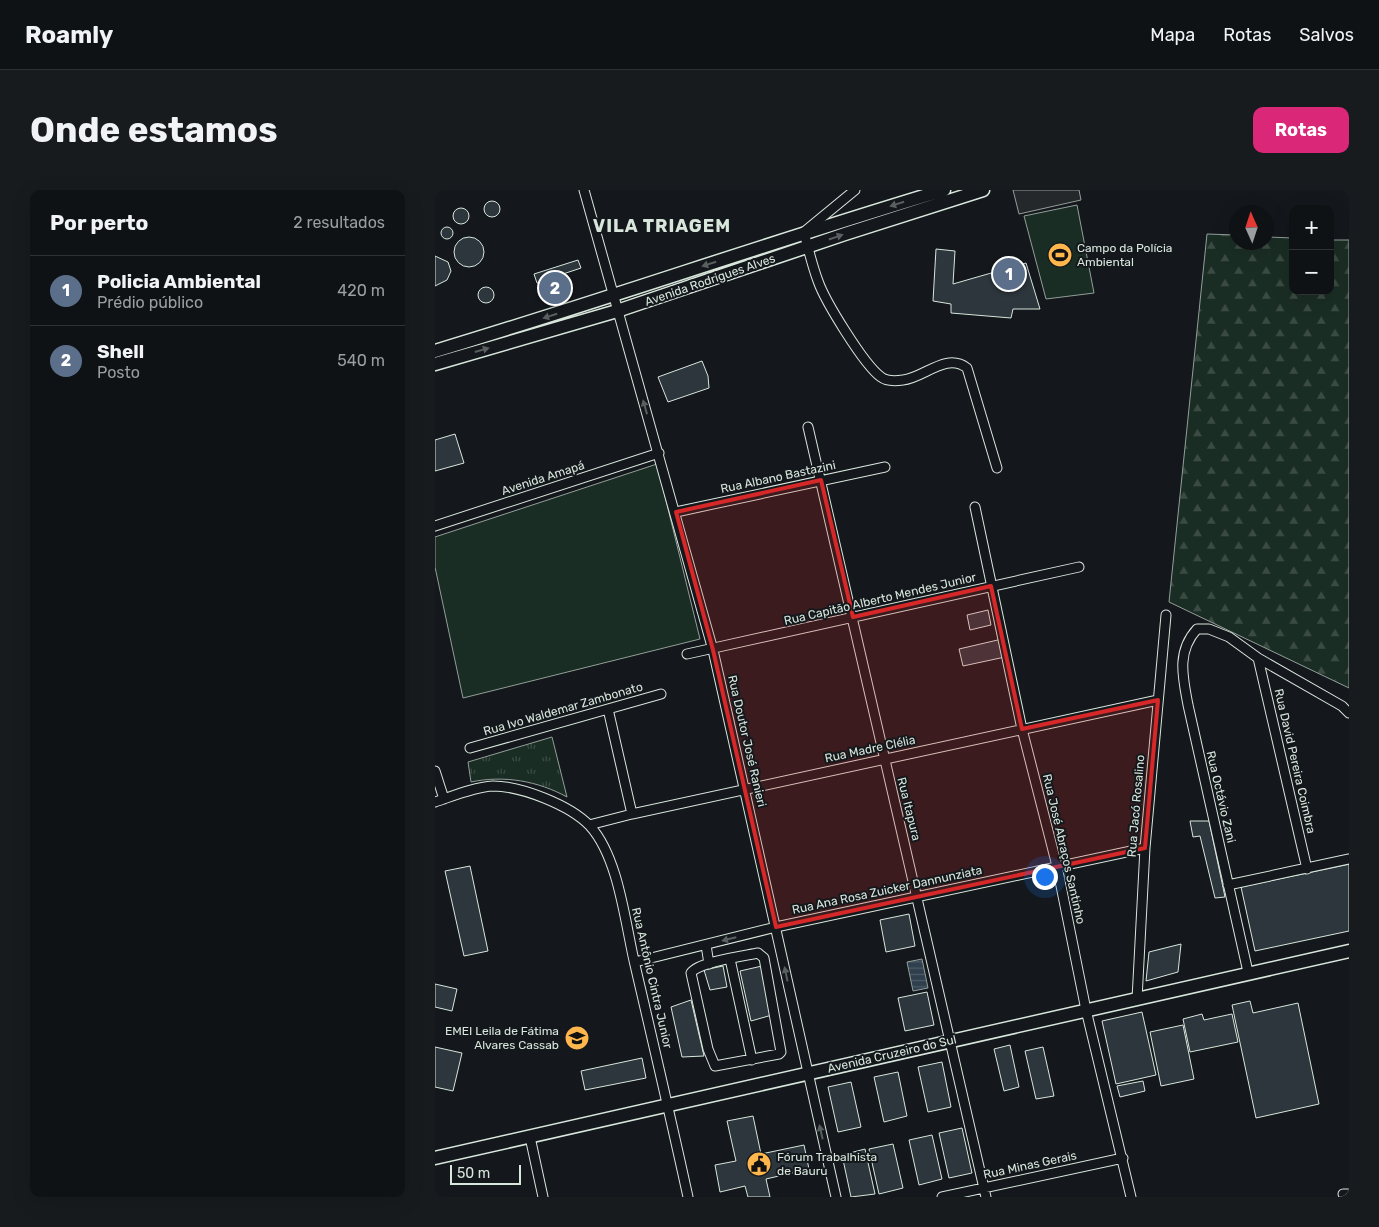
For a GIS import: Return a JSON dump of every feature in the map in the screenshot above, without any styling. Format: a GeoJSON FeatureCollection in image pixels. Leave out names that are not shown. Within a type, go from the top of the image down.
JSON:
{"type":"FeatureCollection","features":[{"type":"Feature","properties":{"kind":"main road","name":"Avenida Rodrigues Alves"},"geometry":{"type":"LineString","coordinates":[[435,351],[613,296],[804,232],[944,190]]}},
{"type":"Feature","properties":{"kind":"main road","name":"Avenida Rodrigues Alves"},"geometry":{"type":"LineString","coordinates":[[435,364],[617,311],[983,190]]}},
{"type":"Feature","properties":{"kind":"main road"},"geometry":{"type":"LineString","coordinates":[[738,254],[744,268]]}},
{"type":"Feature","properties":{"kind":"main road","name":"Avenida Cruzeiro do Sul"},"geometry":{"type":"LineString","coordinates":[[435,1158],[1249,972],[1349,951]]}},
{"type":"Feature","properties":{"kind":"street","name":"Rua Doutor José Ranieri"},"geometry":{"type":"LineString","coordinates":[[584,190],[606,262],[617,311],[676,512],[713,650],[836,1197]]}},
{"type":"Feature","properties":{"kind":"street"},"geometry":{"type":"LineString","coordinates":[[855,190],[804,232],[818,281],[832,310],[871,367],[881,377],[904,380],[955,362],[967,368],[997,468]]}},
{"type":"Feature","properties":{"kind":"street","name":"Rua Itapura"},"geometry":{"type":"LineString","coordinates":[[808,427],[917,896],[948,1041],[985,1192]]}},
{"type":"Feature","properties":{"kind":"street","name":"Avenida Amapá"},"geometry":{"type":"LineString","coordinates":[[435,526],[659,453]]}},
{"type":"Feature","properties":{"kind":"street","name":"Rua Albano Bastazini"},"geometry":{"type":"LineString","coordinates":[[676,512],[885,467]]}},
{"type":"Feature","properties":{"kind":"street","name":"Rua José Abraços Santinho"},"geometry":{"type":"LineString","coordinates":[[975,507],[1022,729],[1057,866],[1085,1010],[1123,1158],[1131,1197]]}},
{"type":"Feature","properties":{"kind":"street","name":"Rua Capitão Alberto Mendes Junior"},"geometry":{"type":"LineString","coordinates":[[687,654],[713,650],[1079,567]]}},
{"type":"Feature","properties":{"kind":"street","name":"Rua Jacó Rosalino"},"geometry":{"type":"LineString","coordinates":[[1137,999],[1145,848],[1166,616]]}},
{"type":"Feature","properties":{"kind":"street","name":"Rua Octávio Zani"},"geometry":{"type":"LineString","coordinates":[[1249,972],[1228,885],[1183,676],[1183,654],[1190,637],[1197,630],[1209,629],[1229,637],[1258,658]]}},
{"type":"Feature","properties":{"kind":"street"},"geometry":{"type":"LineString","coordinates":[[1258,658],[1342,706],[1349,713]]}},
{"type":"Feature","properties":{"kind":"street","name":"Rua David Pereira Coimbra"},"geometry":{"type":"LineString","coordinates":[[1258,658],[1307,869]]}},
{"type":"Feature","properties":{"kind":"street","name":"Rua Ivo Waldemar Zambonato"},"geometry":{"type":"LineString","coordinates":[[471,748],[661,694]]}},
{"type":"Feature","properties":{"kind":"street","name":"Rua Madre Clélia"},"geometry":{"type":"LineString","coordinates":[[589,825],[744,789],[1158,700]]}},
{"type":"Feature","properties":{"kind":"street"},"geometry":{"type":"LineString","coordinates":[[608,709],[632,814]]}},
{"type":"Feature","properties":{"kind":"street"},"geometry":{"type":"LineString","coordinates":[[435,770],[439,801],[493,786],[511,788],[541,796],[589,825]]}},
{"type":"Feature","properties":{"kind":"street","name":"Rua Antônio Cintra Junior"},"geometry":{"type":"LineString","coordinates":[[589,825],[612,867],[688,1197]]}},
{"type":"Feature","properties":{"kind":"street","name":"Rua Ana Rosa Zuicker Dannunziata"},"geometry":{"type":"LineString","coordinates":[[635,962],[776,927],[1145,848]]}},
{"type":"Feature","properties":{"kind":"street"},"geometry":{"type":"LineString","coordinates":[[1228,885],[1349,859]]}},
{"type":"Feature","properties":{"kind":"street"},"geometry":{"type":"LineString","coordinates":[[706,944],[709,964]]}},
{"type":"Feature","properties":{"kind":"street"},"geometry":{"type":"LineString","coordinates":[[758,953],[764,958],[782,1049],[779,1054],[721,1067],[715,1066],[712,1063],[691,973],[694,969],[709,964],[758,953]]}},
{"type":"Feature","properties":{"kind":"street"},"geometry":{"type":"LineString","coordinates":[[730,959],[752,1060]]}},
{"type":"Feature","properties":{"kind":"street"},"geometry":{"type":"LineString","coordinates":[[530,1137],[543,1197]]}},
{"type":"Feature","properties":{"kind":"street","name":"Rua Minas Gerais"},"geometry":{"type":"LineString","coordinates":[[942,1197],[985,1192],[1123,1158]]}},
{"type":"Feature","properties":{"kind":"highlighted area"},"geometry":{"type":"Polygon","coordinates":[[[821,480],[853,617],[991,586],[1022,729],[1158,700],[1145,848],[776,927],[713,650],[676,512],[821,480]]]}},
{"type":"Feature","properties":{"kind":"green space","name":"Campo da Polícia Ambiental"},"geometry":{"type":"Polygon","coordinates":[[[1077,205],[1094,293],[1046,299],[1024,216],[1077,205]]]}},
{"type":"Feature","properties":{"kind":"green space"},"geometry":{"type":"Polygon","coordinates":[[[1207,234],[1229,235],[1229,250],[1274,250],[1274,237],[1289,238],[1289,295],[1334,295],[1334,240],[1349,240],[1349,688],[1169,602],[1207,234]]]}},
{"type":"Feature","properties":{"kind":"green space"},"geometry":{"type":"Polygon","coordinates":[[[657,464],[700,639],[463,698],[435,567],[435,537],[657,464]]]}},
{"type":"Feature","properties":{"kind":"green space"},"geometry":{"type":"Polygon","coordinates":[[[552,737],[567,797],[533,783],[521,781],[496,779],[471,782],[468,762],[552,737]]]}},
{"type":"Feature","properties":{"kind":"shaded area"},"geometry":{"type":"Polygon","coordinates":[[[1013,190],[1079,190],[1081,200],[1019,214],[1013,190]]]}},
{"type":"Feature","properties":{"kind":"water"},"geometry":{"type":"Polygon","coordinates":[[[922,959],[928,988],[913,991],[907,962],[922,959]]]}},
{"type":"Feature","properties":{"kind":"building"},"geometry":{"type":"Polygon","coordinates":[[[489,201],[495,201],[500,206],[498,215],[489,217],[484,212],[484,206],[489,201]]]}},
{"type":"Feature","properties":{"kind":"building"},"geometry":{"type":"Polygon","coordinates":[[[458,208],[464,208],[469,213],[467,222],[458,224],[453,219],[453,213],[458,208]]]}},
{"type":"Feature","properties":{"kind":"building"},"geometry":{"type":"Polygon","coordinates":[[[445,227],[449,227],[453,233],[449,239],[445,239],[441,235],[441,231],[445,227]]]}},
{"type":"Feature","properties":{"kind":"building"},"geometry":{"type":"Polygon","coordinates":[[[469,237],[480,241],[484,252],[480,263],[469,267],[458,263],[454,252],[458,241],[469,237]]]}},
{"type":"Feature","properties":{"kind":"building"},"geometry":{"type":"Polygon","coordinates":[[[936,249],[955,251],[953,284],[1026,263],[1040,309],[1013,309],[1011,318],[951,313],[951,304],[933,301],[936,249]]]}},
{"type":"Feature","properties":{"kind":"building"},"geometry":{"type":"Polygon","coordinates":[[[435,256],[448,262],[451,271],[447,280],[435,286],[435,256]]]}},
{"type":"Feature","properties":{"kind":"building"},"geometry":{"type":"Polygon","coordinates":[[[578,260],[581,268],[560,275],[567,295],[548,301],[542,282],[537,283],[534,274],[578,260]]]}},
{"type":"Feature","properties":{"kind":"building"},"geometry":{"type":"Polygon","coordinates":[[[483,287],[489,287],[494,292],[492,301],[483,303],[478,298],[478,292],[483,287]]]}},
{"type":"Feature","properties":{"kind":"building"},"geometry":{"type":"Polygon","coordinates":[[[702,361],[708,376],[709,388],[668,402],[658,377],[702,361]]]}},
{"type":"Feature","properties":{"kind":"building"},"geometry":{"type":"Polygon","coordinates":[[[455,434],[464,463],[435,471],[435,440],[455,434]]]}},
{"type":"Feature","properties":{"kind":"building"},"geometry":{"type":"Polygon","coordinates":[[[988,610],[991,625],[970,630],[967,615],[988,610]]]}},
{"type":"Feature","properties":{"kind":"building"},"geometry":{"type":"Polygon","coordinates":[[[1002,639],[1005,657],[963,666],[959,649],[1002,639]]]}},
{"type":"Feature","properties":{"kind":"building"},"geometry":{"type":"Polygon","coordinates":[[[1190,821],[1209,821],[1225,897],[1215,898],[1200,836],[1193,837],[1190,821]]]}},
{"type":"Feature","properties":{"kind":"building"},"geometry":{"type":"Polygon","coordinates":[[[1349,864],[1349,931],[1255,951],[1241,887],[1349,864]]]}},
{"type":"Feature","properties":{"kind":"building"},"geometry":{"type":"Polygon","coordinates":[[[470,866],[488,951],[464,956],[445,871],[470,866]]]}},
{"type":"Feature","properties":{"kind":"building"},"geometry":{"type":"Polygon","coordinates":[[[909,914],[915,946],[886,952],[880,920],[909,914]]]}},
{"type":"Feature","properties":{"kind":"building"},"geometry":{"type":"Polygon","coordinates":[[[1181,944],[1178,972],[1146,981],[1149,952],[1181,944]]]}},
{"type":"Feature","properties":{"kind":"building"},"geometry":{"type":"Polygon","coordinates":[[[723,966],[727,987],[710,990],[704,970],[723,966]]]}},
{"type":"Feature","properties":{"kind":"building"},"geometry":{"type":"Polygon","coordinates":[[[762,966],[772,1015],[751,1021],[740,971],[762,966]]]}},
{"type":"Feature","properties":{"kind":"building"},"geometry":{"type":"Polygon","coordinates":[[[435,984],[457,989],[452,1011],[435,1007],[435,984]]]}},
{"type":"Feature","properties":{"kind":"building"},"geometry":{"type":"Polygon","coordinates":[[[927,992],[934,1025],[905,1031],[898,998],[927,992]]]}},
{"type":"Feature","properties":{"kind":"building"},"geometry":{"type":"Polygon","coordinates":[[[691,1000],[704,1056],[682,1057],[671,1007],[691,1000]]]}},
{"type":"Feature","properties":{"kind":"building"},"geometry":{"type":"Polygon","coordinates":[[[1250,1001],[1253,1013],[1298,1003],[1319,1104],[1256,1118],[1232,1005],[1250,1001]]]}},
{"type":"Feature","properties":{"kind":"building"},"geometry":{"type":"Polygon","coordinates":[[[1142,1012],[1156,1075],[1116,1084],[1102,1021],[1142,1012]]]}},
{"type":"Feature","properties":{"kind":"building"},"geometry":{"type":"Polygon","coordinates":[[[1202,1014],[1204,1020],[1232,1014],[1238,1042],[1190,1052],[1183,1019],[1202,1014]]]}},
{"type":"Feature","properties":{"kind":"building"},"geometry":{"type":"Polygon","coordinates":[[[1183,1025],[1194,1079],[1161,1086],[1150,1032],[1183,1025]]]}},
{"type":"Feature","properties":{"kind":"building"},"geometry":{"type":"Polygon","coordinates":[[[1010,1045],[1019,1087],[1004,1091],[994,1049],[1010,1045]]]}},
{"type":"Feature","properties":{"kind":"building"},"geometry":{"type":"Polygon","coordinates":[[[435,1047],[462,1053],[453,1091],[435,1087],[435,1047]]]}},
{"type":"Feature","properties":{"kind":"building"},"geometry":{"type":"Polygon","coordinates":[[[1043,1047],[1054,1096],[1036,1099],[1025,1051],[1043,1047]]]}},
{"type":"Feature","properties":{"kind":"building"},"geometry":{"type":"Polygon","coordinates":[[[642,1058],[646,1078],[585,1090],[581,1071],[642,1058]]]}},
{"type":"Feature","properties":{"kind":"building"},"geometry":{"type":"Polygon","coordinates":[[[942,1062],[951,1107],[928,1112],[918,1067],[942,1062]]]}},
{"type":"Feature","properties":{"kind":"building"},"geometry":{"type":"Polygon","coordinates":[[[898,1072],[907,1116],[884,1122],[874,1077],[898,1072]]]}},
{"type":"Feature","properties":{"kind":"building"},"geometry":{"type":"Polygon","coordinates":[[[1143,1081],[1145,1091],[1120,1097],[1117,1086],[1143,1081]]]}},
{"type":"Feature","properties":{"kind":"building"},"geometry":{"type":"Polygon","coordinates":[[[851,1082],[861,1127],[838,1132],[828,1087],[851,1082]]]}},
{"type":"Feature","properties":{"kind":"building"},"geometry":{"type":"Polygon","coordinates":[[[753,1116],[761,1154],[804,1145],[809,1169],[766,1179],[770,1197],[748,1197],[745,1186],[720,1192],[715,1165],[736,1161],[727,1121],[753,1116]]]}},
{"type":"Feature","properties":{"kind":"building"},"geometry":{"type":"Polygon","coordinates":[[[962,1128],[972,1173],[949,1178],[939,1133],[962,1128]]]}},
{"type":"Feature","properties":{"kind":"building"},"geometry":{"type":"Polygon","coordinates":[[[932,1135],[942,1179],[919,1185],[909,1140],[932,1135]]]}},
{"type":"Feature","properties":{"kind":"building"},"geometry":{"type":"Polygon","coordinates":[[[893,1144],[903,1188],[879,1194],[869,1149],[893,1144]]]}},
{"type":"Feature","properties":{"kind":"building"},"geometry":{"type":"Polygon","coordinates":[[[865,1149],[875,1194],[851,1197],[842,1155],[865,1149]]]}},
{"type":"Feature","properties":{"kind":"place","name":"Campo da Polícia Ambiental"},"geometry":{"type":"Point","coordinates":[1060,255]}},
{"type":"Feature","properties":{"kind":"place","name":"Policia Ambiental"},"geometry":{"type":"Point","coordinates":[1009,274]}},
{"type":"Feature","properties":{"kind":"place","name":"Shell"},"geometry":{"type":"Point","coordinates":[555,288]}},
{"type":"Feature","properties":{"kind":"place","name":"EMEI Leila de Fátima Alvares Cassab"},"geometry":{"type":"Point","coordinates":[577,1038]}},
{"type":"Feature","properties":{"kind":"place","name":"Fórum Trabalhista de Bauru"},"geometry":{"type":"Point","coordinates":[759,1164]}},
{"type":"Feature","properties":{"kind":"district","name":"VILA TRIAGEM"},"geometry":{"type":"Point","coordinates":[662,226]}}]}
